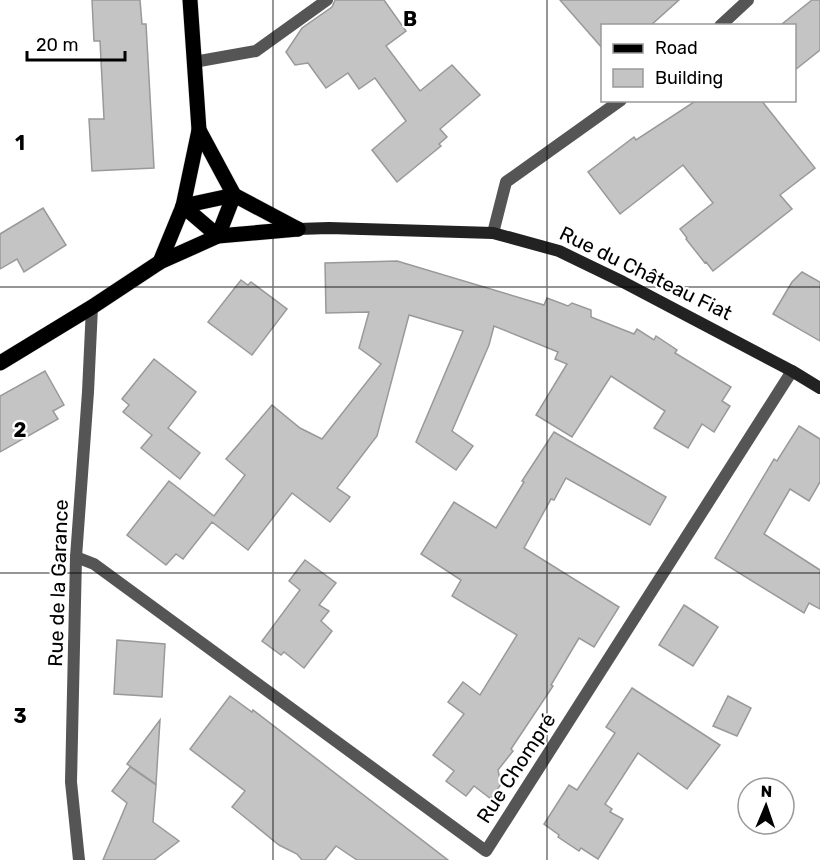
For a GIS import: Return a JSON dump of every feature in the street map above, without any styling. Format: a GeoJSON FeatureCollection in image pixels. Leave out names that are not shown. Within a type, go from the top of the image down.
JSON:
{"type":"FeatureCollection","features":[{"type":"Feature","properties":{"kind":"main road"},"geometry":{"type":"LineString","coordinates":[[160,262],[183,206],[199,130],[190,0]]}},
{"type":"Feature","properties":{"kind":"main road"},"geometry":{"type":"LineString","coordinates":[[183,206],[218,236],[234,195],[199,130]]}},
{"type":"Feature","properties":{"kind":"main road"},"geometry":{"type":"LineString","coordinates":[[183,206],[234,195]]}},
{"type":"Feature","properties":{"kind":"main road","name":"Rue du Château Fiat"},"geometry":{"type":"LineString","coordinates":[[234,195],[298,229]]}},
{"type":"Feature","properties":{"kind":"main road","name":"Rue du Château Fiat"},"geometry":{"type":"LineString","coordinates":[[0,363],[92,308],[160,262],[218,236],[298,229]]}},
{"type":"Feature","properties":{"kind":"street"},"geometry":{"type":"LineString","coordinates":[[194,62],[255,51],[327,0]]}},
{"type":"Feature","properties":{"kind":"street"},"geometry":{"type":"LineString","coordinates":[[722,24],[748,0]]}},
{"type":"Feature","properties":{"kind":"street"},"geometry":{"type":"LineString","coordinates":[[493,233],[506,182],[618,102]]}},
{"type":"Feature","properties":{"kind":"street","name":"Rue du Château Fiat"},"geometry":{"type":"LineString","coordinates":[[298,229],[493,233],[559,251],[623,282],[820,388]]}},
{"type":"Feature","properties":{"kind":"street","name":"Rue de la Garance"},"geometry":{"type":"LineString","coordinates":[[79,860],[71,782],[76,557],[92,308]]}},
{"type":"Feature","properties":{"kind":"street","name":"Rue Chompré"},"geometry":{"type":"LineString","coordinates":[[76,557],[94,564],[486,851],[792,371]]}},
{"type":"Feature","properties":{"kind":"building"},"geometry":{"type":"Polygon","coordinates":[[[92,0],[140,0],[142,24],[146,24],[154,168],[92,171],[89,119],[104,119],[100,41],[94,41],[92,0]]]}},
{"type":"Feature","properties":{"kind":"building"},"geometry":{"type":"Polygon","coordinates":[[[335,0],[384,0],[406,31],[386,46],[420,91],[452,65],[480,95],[440,129],[447,137],[439,144],[441,146],[397,182],[372,150],[406,121],[375,78],[359,89],[348,73],[326,88],[308,63],[295,65],[286,52],[302,28],[332,7],[335,0]]]}},
{"type":"Feature","properties":{"kind":"building"},"geometry":{"type":"Polygon","coordinates":[[[560,0],[679,0],[652,24],[601,24],[601,47],[560,0]]]}},
{"type":"Feature","properties":{"kind":"building"},"geometry":{"type":"Polygon","coordinates":[[[812,0],[820,0],[820,50],[796,69],[796,24],[782,24],[812,0]]]}},
{"type":"Feature","properties":{"kind":"building"},"geometry":{"type":"Polygon","coordinates":[[[694,102],[763,102],[815,168],[780,195],[792,209],[713,271],[680,229],[713,203],[683,165],[620,214],[588,172],[634,137],[636,140],[694,102]]]}},
{"type":"Feature","properties":{"kind":"building"},"geometry":{"type":"Polygon","coordinates":[[[43,208],[66,245],[24,272],[17,259],[0,269],[0,234],[43,208]]]}},
{"type":"Feature","properties":{"kind":"building"},"geometry":{"type":"Polygon","coordinates":[[[397,261],[544,305],[547,298],[568,306],[572,303],[591,310],[591,317],[634,334],[637,329],[654,340],[656,336],[677,350],[675,353],[731,387],[722,401],[730,406],[714,432],[702,424],[688,448],[654,428],[665,411],[611,376],[572,437],[536,415],[567,364],[555,359],[558,352],[494,326],[489,345],[452,431],[473,446],[456,470],[416,442],[463,331],[409,315],[377,436],[337,488],[350,497],[330,522],[292,493],[248,550],[212,522],[183,559],[176,554],[166,565],[127,535],[169,481],[214,516],[245,475],[226,459],[272,405],[300,428],[322,439],[381,364],[359,348],[369,312],[326,313],[325,263],[397,261]]]}},
{"type":"Feature","properties":{"kind":"building"},"geometry":{"type":"Polygon","coordinates":[[[802,272],[820,282],[820,341],[773,314],[792,282],[802,272]]]}},
{"type":"Feature","properties":{"kind":"building"},"geometry":{"type":"Polygon","coordinates":[[[241,280],[248,285],[251,282],[287,309],[252,355],[208,322],[241,280]]]}},
{"type":"Feature","properties":{"kind":"building"},"geometry":{"type":"Polygon","coordinates":[[[154,359],[196,392],[168,428],[200,453],[180,479],[141,448],[152,435],[123,412],[129,405],[122,399],[154,359]]]}},
{"type":"Feature","properties":{"kind":"building"},"geometry":{"type":"Polygon","coordinates":[[[45,371],[64,405],[53,411],[58,419],[0,452],[0,396],[45,371]]]}},
{"type":"Feature","properties":{"kind":"building"},"geometry":{"type":"Polygon","coordinates":[[[799,426],[820,439],[820,482],[809,501],[790,489],[764,534],[820,570],[820,609],[809,603],[804,613],[715,558],[774,459],[777,461],[799,426]]]}},
{"type":"Feature","properties":{"kind":"building"},"geometry":{"type":"Polygon","coordinates":[[[554,432],[666,497],[650,525],[566,478],[554,500],[551,499],[524,548],[619,607],[594,647],[579,638],[551,685],[553,686],[511,749],[513,751],[498,770],[501,784],[491,799],[474,786],[466,796],[446,781],[454,771],[433,755],[464,714],[448,702],[463,682],[480,695],[517,635],[452,596],[461,580],[421,554],[454,502],[496,528],[524,482],[522,481],[554,432]]]}},
{"type":"Feature","properties":{"kind":"building"},"geometry":{"type":"Polygon","coordinates":[[[305,560],[336,583],[319,605],[329,611],[321,621],[332,631],[304,668],[284,652],[281,655],[262,641],[300,590],[289,581],[305,560]]]}},
{"type":"Feature","properties":{"kind":"building"},"geometry":{"type":"Polygon","coordinates":[[[684,605],[718,627],[693,666],[659,645],[684,605]]]}},
{"type":"Feature","properties":{"kind":"building"},"geometry":{"type":"Polygon","coordinates":[[[117,640],[165,644],[162,697],[114,694],[117,640]]]}},
{"type":"Feature","properties":{"kind":"building"},"geometry":{"type":"Polygon","coordinates":[[[632,688],[720,745],[687,789],[638,753],[605,804],[612,809],[610,812],[623,819],[598,859],[581,848],[579,851],[544,824],[569,785],[577,790],[615,733],[606,727],[632,688]]]}},
{"type":"Feature","properties":{"kind":"building"},"geometry":{"type":"Polygon","coordinates":[[[230,696],[252,712],[253,710],[448,860],[357,860],[336,846],[325,860],[302,860],[297,854],[279,845],[232,807],[245,791],[190,749],[230,696]]]}},
{"type":"Feature","properties":{"kind":"building"},"geometry":{"type":"Polygon","coordinates":[[[728,696],[751,708],[737,736],[713,726],[728,696]]]}},
{"type":"Feature","properties":{"kind":"building"},"geometry":{"type":"Polygon","coordinates":[[[160,720],[156,784],[127,764],[160,720]]]}},
{"type":"Feature","properties":{"kind":"building"},"geometry":{"type":"Polygon","coordinates":[[[130,767],[156,785],[153,822],[179,841],[154,860],[103,860],[127,803],[112,791],[130,767]]]}}]}
